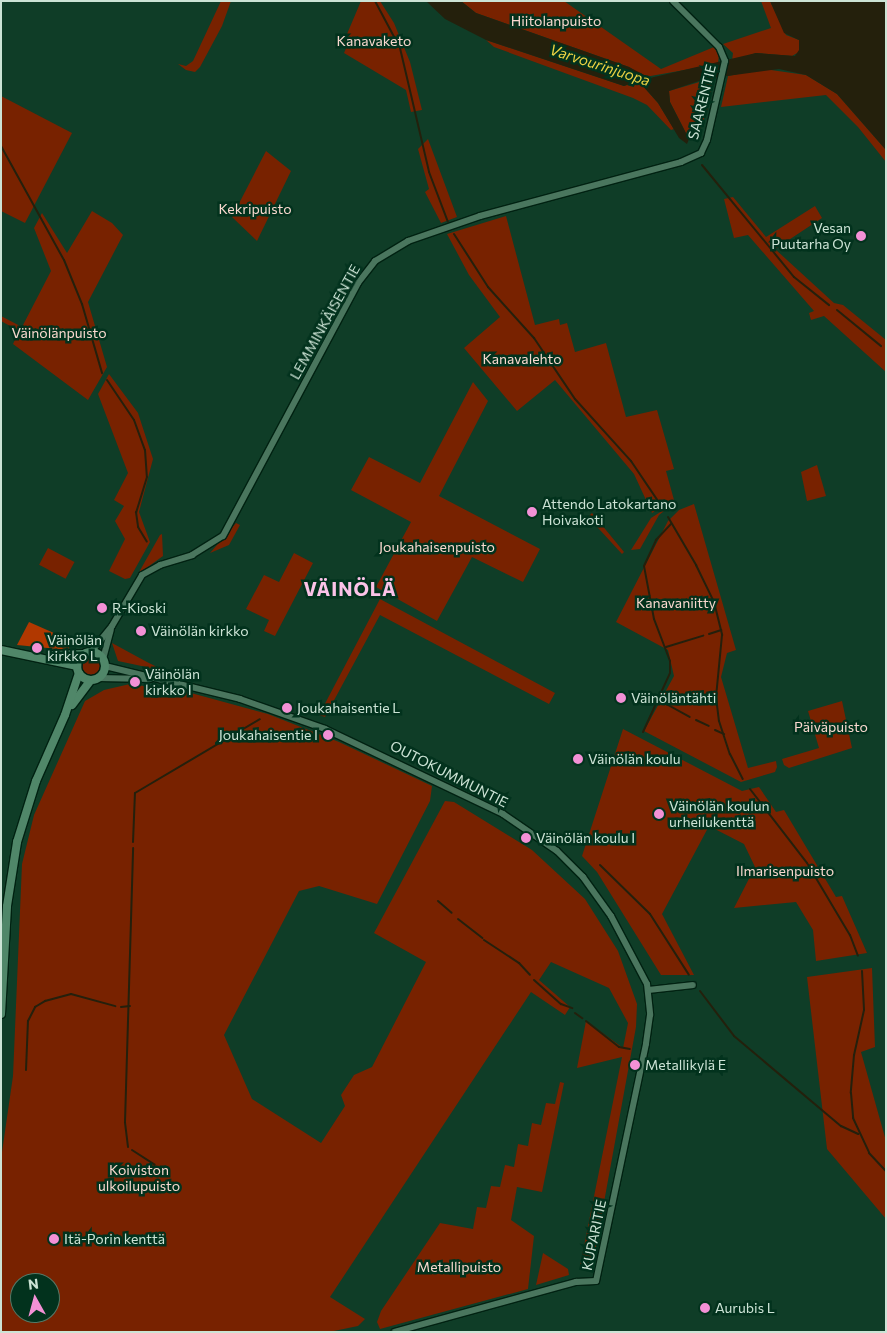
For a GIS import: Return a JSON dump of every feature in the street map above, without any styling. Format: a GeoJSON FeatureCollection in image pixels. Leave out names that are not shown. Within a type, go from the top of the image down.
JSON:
{"type":"FeatureCollection","features":[{"type":"Feature","properties":{"kind":"main road"},"geometry":{"type":"LineString","coordinates":[[1,650],[78,669],[94,679]]}},
{"type":"Feature","properties":{"kind":"main road"},"geometry":{"type":"LineString","coordinates":[[1,1014],[7,906],[17,842],[36,781],[65,715],[78,669],[88,653]]}},
{"type":"Feature","properties":{"kind":"main road"},"geometry":{"type":"LineString","coordinates":[[27,655],[88,653],[104,663],[94,679],[65,715]]}},
{"type":"Feature","properties":{"kind":"street","name":"SAARENTIE"},"geometry":{"type":"LineString","coordinates":[[673,1],[719,47],[725,61],[705,146],[688,160]]}},
{"type":"Feature","properties":{"kind":"street","name":"LEMMINKÄISENTIE"},"geometry":{"type":"LineString","coordinates":[[112,626],[142,575],[152,569],[192,555],[223,536],[358,283],[375,261],[408,241],[480,216],[688,160]]}},
{"type":"Feature","properties":{"kind":"street"},"geometry":{"type":"LineString","coordinates":[[88,653],[112,626]]}},
{"type":"Feature","properties":{"kind":"street"},"geometry":{"type":"LineString","coordinates":[[104,663],[112,626]]}},
{"type":"Feature","properties":{"kind":"street","name":"OUTOKUMMUNTIE"},"geometry":{"type":"LineString","coordinates":[[104,663],[240,699],[325,729],[402,763],[509,818],[566,859],[591,886],[611,916],[649,990]]}},
{"type":"Feature","properties":{"kind":"street","name":"OUTOKUMMUNTIE"},"geometry":{"type":"LineString","coordinates":[[94,679],[164,680]]}},
{"type":"Feature","properties":{"kind":"street"},"geometry":{"type":"LineString","coordinates":[[649,990],[693,985]]}},
{"type":"Feature","properties":{"kind":"street","name":"KUPARITIE"},"geometry":{"type":"LineString","coordinates":[[395,1332],[576,1282],[596,1281],[646,1044],[649,990]]}},
{"type":"Feature","properties":{"kind":"green space"},"geometry":{"type":"Polygon","coordinates":[[[221,1],[231,1],[222,26],[200,67],[195,72],[186,70],[178,64],[186,66],[193,61],[221,1]]]}},
{"type":"Feature","properties":{"kind":"green space","name":"Kanavaketo"},"geometry":{"type":"Polygon","coordinates":[[[361,1],[380,1],[394,23],[410,62],[422,110],[411,112],[406,90],[344,53],[348,44],[336,37],[342,38],[347,34],[361,1]]]}},
{"type":"Feature","properties":{"kind":"green space","name":"Hiitolanpuisto"},"geometry":{"type":"Polygon","coordinates":[[[461,1],[564,1],[661,69],[714,47],[719,54],[718,64],[645,77],[629,67],[476,13],[461,1]]]}},
{"type":"Feature","properties":{"kind":"green space"},"geometry":{"type":"Polygon","coordinates":[[[761,1],[770,1],[786,35],[799,40],[799,52],[792,56],[756,53],[732,61],[733,53],[723,44],[771,28],[761,1]]]}},
{"type":"Feature","properties":{"kind":"green space"},"geometry":{"type":"Polygon","coordinates":[[[486,40],[624,86],[635,82],[642,85],[658,103],[674,129],[671,130],[647,105],[633,98],[494,47],[486,40]]]}},
{"type":"Feature","properties":{"kind":"green space"},"geometry":{"type":"Polygon","coordinates":[[[764,69],[806,75],[837,94],[886,150],[886,162],[858,127],[826,95],[721,107],[728,76],[764,69]]]}},
{"type":"Feature","properties":{"kind":"green space"},"geometry":{"type":"Polygon","coordinates":[[[713,78],[707,111],[700,129],[689,139],[670,102],[669,91],[713,78]]]}},
{"type":"Feature","properties":{"kind":"green space"},"geometry":{"type":"Polygon","coordinates":[[[1,96],[72,133],[25,223],[1,211],[1,96]]]}},
{"type":"Feature","properties":{"kind":"green space"},"geometry":{"type":"Polygon","coordinates":[[[428,139],[457,217],[441,223],[425,192],[429,189],[418,149],[428,139]]]}},
{"type":"Feature","properties":{"kind":"green space","name":"Kekripuisto"},"geometry":{"type":"Polygon","coordinates":[[[266,151],[291,171],[257,241],[232,217],[266,151]]]}},
{"type":"Feature","properties":{"kind":"green space"},"geometry":{"type":"Polygon","coordinates":[[[733,197],[766,237],[815,206],[822,218],[775,249],[834,303],[843,305],[886,340],[886,372],[824,316],[811,320],[809,313],[814,311],[748,235],[734,238],[724,199],[733,197]]]}},
{"type":"Feature","properties":{"kind":"green space","name":"Väinölänpuisto"},"geometry":{"type":"Polygon","coordinates":[[[92,211],[112,223],[123,235],[88,302],[107,367],[88,400],[13,344],[19,331],[1,321],[1,316],[22,327],[51,271],[34,228],[42,213],[67,253],[92,211]]]}},
{"type":"Feature","properties":{"kind":"green space","name":"Kanavalehto"},"geometry":{"type":"Polygon","coordinates":[[[506,216],[535,325],[559,319],[560,325],[567,323],[575,352],[606,343],[626,417],[657,410],[674,469],[666,471],[674,500],[652,513],[634,474],[555,380],[517,411],[464,348],[500,317],[469,275],[447,234],[506,216]]]}},
{"type":"Feature","properties":{"kind":"green space","name":"Väinölänpuisto"},"geometry":{"type":"Polygon","coordinates":[[[109,374],[138,413],[153,459],[139,512],[150,542],[130,578],[125,579],[109,571],[125,539],[115,521],[124,506],[114,500],[128,473],[98,394],[109,374]]]}},
{"type":"Feature","properties":{"kind":"green space","name":"Joukahaisenpuisto"},"geometry":{"type":"Polygon","coordinates":[[[473,382],[488,401],[439,496],[540,549],[523,582],[472,557],[437,621],[376,587],[411,522],[351,490],[369,457],[420,483],[473,382]]]}},
{"type":"Feature","properties":{"kind":"green space"},"geometry":{"type":"Polygon","coordinates":[[[817,465],[826,496],[807,501],[801,472],[817,465]]]}},
{"type":"Feature","properties":{"kind":"green space"},"geometry":{"type":"Polygon","coordinates":[[[673,504],[659,515],[640,549],[631,550],[651,518],[673,504]]]}},
{"type":"Feature","properties":{"kind":"green space","name":"Kanavaniitty"},"geometry":{"type":"Polygon","coordinates":[[[694,504],[736,650],[727,653],[721,677],[748,768],[776,761],[777,767],[775,772],[741,782],[644,731],[674,676],[668,650],[616,622],[668,521],[679,510],[694,504]]]}},
{"type":"Feature","properties":{"kind":"green space"},"geometry":{"type":"Polygon","coordinates":[[[592,513],[624,552],[622,554],[588,517],[592,513]]]}},
{"type":"Feature","properties":{"kind":"green space"},"geometry":{"type":"Polygon","coordinates":[[[236,523],[240,525],[229,545],[210,553],[236,523]]]}},
{"type":"Feature","properties":{"kind":"green space"},"geometry":{"type":"Polygon","coordinates":[[[162,534],[163,556],[138,574],[160,535],[162,534]]]}},
{"type":"Feature","properties":{"kind":"green space"},"geometry":{"type":"Polygon","coordinates":[[[48,548],[74,562],[66,579],[39,565],[48,548]]]}},
{"type":"Feature","properties":{"kind":"green space"},"geometry":{"type":"Polygon","coordinates":[[[294,553],[313,563],[275,636],[264,631],[269,620],[246,609],[264,575],[279,582],[294,553]]]}},
{"type":"Feature","properties":{"kind":"green space"},"geometry":{"type":"Polygon","coordinates":[[[380,599],[555,693],[549,704],[380,615],[325,717],[319,715],[380,599]]]}},
{"type":"Feature","properties":{"kind":"green space"},"geometry":{"type":"Polygon","coordinates":[[[112,643],[147,662],[165,671],[118,661],[112,643]]]}},
{"type":"Feature","properties":{"kind":"green space"},"geometry":{"type":"Polygon","coordinates":[[[87,657],[95,657],[100,662],[98,673],[87,675],[82,670],[82,662],[87,657]]]}},
{"type":"Feature","properties":{"kind":"green space","name":"Koiviston ulkoilupuisto"},"geometry":{"type":"Polygon","coordinates":[[[130,684],[191,693],[268,714],[339,742],[432,786],[430,801],[377,904],[319,886],[299,891],[224,1035],[252,1099],[321,1143],[345,1106],[341,1095],[354,1075],[372,1067],[426,962],[374,933],[445,801],[454,802],[532,850],[585,899],[618,951],[637,1004],[636,1027],[592,1268],[580,1266],[622,1057],[577,1068],[586,1021],[623,1048],[628,1023],[609,988],[551,962],[539,980],[570,1007],[565,1015],[531,992],[330,1297],[365,1319],[358,1326],[329,1332],[1,1332],[1,1159],[13,1076],[22,864],[34,815],[85,701],[104,690],[130,684]]]}},
{"type":"Feature","properties":{"kind":"green space","name":"Päiväpuisto"},"geometry":{"type":"Polygon","coordinates":[[[842,701],[852,748],[789,768],[784,765],[782,759],[819,748],[808,711],[842,701]]]}},
{"type":"Feature","properties":{"kind":"green space","name":"Ilmarisenpuisto"},"geometry":{"type":"Polygon","coordinates":[[[623,729],[742,791],[759,787],[776,812],[784,810],[836,897],[842,896],[867,953],[816,961],[813,930],[796,902],[734,908],[755,867],[744,844],[709,826],[662,914],[694,975],[661,975],[597,872],[582,856],[623,729]]]}},
{"type":"Feature","properties":{"kind":"green space"},"geometry":{"type":"Polygon","coordinates":[[[872,968],[875,1047],[861,1052],[886,1141],[886,1219],[827,1149],[807,977],[872,968]]]}},
{"type":"Feature","properties":{"kind":"green space","name":"Metallipuisto"},"geometry":{"type":"Polygon","coordinates":[[[560,1082],[564,1083],[542,1192],[517,1187],[511,1220],[534,1236],[528,1289],[380,1329],[377,1322],[381,1311],[440,1223],[473,1229],[477,1207],[486,1208],[491,1186],[500,1187],[505,1165],[514,1167],[518,1144],[528,1146],[532,1123],[541,1125],[546,1103],[555,1104],[560,1082]]]}},
{"type":"Feature","properties":{"kind":"green space"},"geometry":{"type":"Polygon","coordinates":[[[543,1253],[568,1269],[569,1275],[536,1285],[543,1253]]]}},
{"type":"Feature","properties":{"kind":"shaded area"},"geometry":{"type":"Polygon","coordinates":[[[29,622],[72,641],[68,650],[17,645],[29,622]]]}},
{"type":"Feature","properties":{"kind":"water","name":"Varvourinjuopa"},"geometry":{"type":"Polygon","coordinates":[[[426,1],[461,1],[476,13],[629,67],[650,78],[756,53],[795,56],[799,50],[799,40],[784,33],[770,1],[886,1],[886,150],[837,94],[806,75],[779,69],[705,79],[669,91],[670,102],[689,139],[687,144],[679,138],[658,103],[642,85],[635,82],[624,86],[486,40],[445,19],[426,1]]]}},
{"type":"Feature","properties":{"kind":"waterway"},"geometry":{"type":"LineString","coordinates":[[375,1],[400,48],[429,172],[448,222]]}},
{"type":"Feature","properties":{"kind":"waterway"},"geometry":{"type":"LineString","coordinates":[[1,146],[64,260],[82,304],[102,373]]}},
{"type":"Feature","properties":{"kind":"waterway"},"geometry":{"type":"LineString","coordinates":[[702,165],[794,277],[829,305]]}},
{"type":"Feature","properties":{"kind":"waterway"},"geometry":{"type":"LineString","coordinates":[[454,234],[488,287],[534,338],[575,399],[631,461],[660,504]]}},
{"type":"Feature","properties":{"kind":"waterway"},"geometry":{"type":"LineString","coordinates":[[837,310],[881,346]]}},
{"type":"Feature","properties":{"kind":"waterway"},"geometry":{"type":"LineString","coordinates":[[107,380],[134,420],[145,450],[147,477],[136,512],[138,527],[147,542]]}},
{"type":"Feature","properties":{"kind":"waterway"},"geometry":{"type":"LineString","coordinates":[[668,517],[696,565],[714,602],[722,635],[716,697],[719,721],[730,754],[743,779]]}},
{"type":"Feature","properties":{"kind":"waterway"},"geometry":{"type":"LineString","coordinates":[[643,732],[670,673],[670,661],[654,619],[644,566],[656,540],[671,524]]}},
{"type":"Feature","properties":{"kind":"waterway"},"geometry":{"type":"LineString","coordinates":[[709,634],[721,630]]}},
{"type":"Feature","properties":{"kind":"waterway"},"geometry":{"type":"LineString","coordinates":[[666,647],[703,636]]}},
{"type":"Feature","properties":{"kind":"waterway"},"geometry":{"type":"LineString","coordinates":[[659,700],[690,717]]}},
{"type":"Feature","properties":{"kind":"waterway"},"geometry":{"type":"LineString","coordinates":[[133,842],[135,793],[260,719]]}},
{"type":"Feature","properties":{"kind":"waterway"},"geometry":{"type":"LineString","coordinates":[[696,720],[709,726]]}},
{"type":"Feature","properties":{"kind":"waterway"},"geometry":{"type":"LineString","coordinates":[[715,730],[724,734]]}},
{"type":"Feature","properties":{"kind":"waterway"},"geometry":{"type":"LineString","coordinates":[[750,789],[807,863],[850,935],[858,956]]}},
{"type":"Feature","properties":{"kind":"waterway"},"geometry":{"type":"LineString","coordinates":[[128,1147],[125,1122],[133,848]]}},
{"type":"Feature","properties":{"kind":"waterway"},"geometry":{"type":"LineString","coordinates":[[600,865],[650,914],[689,975]]}},
{"type":"Feature","properties":{"kind":"waterway"},"geometry":{"type":"LineString","coordinates":[[438,901],[452,913]]}},
{"type":"Feature","properties":{"kind":"waterway"},"geometry":{"type":"LineString","coordinates":[[458,919],[482,938]]}},
{"type":"Feature","properties":{"kind":"waterway"},"geometry":{"type":"LineString","coordinates":[[484,940],[519,963],[530,975]]}},
{"type":"Feature","properties":{"kind":"waterway"},"geometry":{"type":"LineString","coordinates":[[862,971],[864,1010],[854,1055],[851,1093],[853,1118],[869,1153],[886,1171]]}},
{"type":"Feature","properties":{"kind":"waterway"},"geometry":{"type":"LineString","coordinates":[[534,980],[561,1004],[572,1008]]}},
{"type":"Feature","properties":{"kind":"waterway"},"geometry":{"type":"LineString","coordinates":[[700,991],[734,1036],[841,1126],[858,1134]]}},
{"type":"Feature","properties":{"kind":"waterway"},"geometry":{"type":"LineString","coordinates":[[26,1070],[28,1021],[35,1007],[45,1001],[71,994],[115,1006]]}},
{"type":"Feature","properties":{"kind":"waterway"},"geometry":{"type":"LineString","coordinates":[[121,1007],[130,1006]]}},
{"type":"Feature","properties":{"kind":"waterway"},"geometry":{"type":"LineString","coordinates":[[575,1013],[582,1018]]}},
{"type":"Feature","properties":{"kind":"waterway"},"geometry":{"type":"LineString","coordinates":[[586,1021],[619,1047],[630,1049]]}},
{"type":"Feature","properties":{"kind":"waterway"},"geometry":{"type":"LineString","coordinates":[[132,1150],[155,1165]]}},
{"type":"Feature","properties":{"kind":"place","name":"Vesan Puutarha Oy"},"geometry":{"type":"Point","coordinates":[861,236]}},
{"type":"Feature","properties":{"kind":"place","name":"Attendo Latokartano Hoivakoti"},"geometry":{"type":"Point","coordinates":[532,512]}},
{"type":"Feature","properties":{"kind":"place","name":"R-Kioski"},"geometry":{"type":"Point","coordinates":[102,608]}},
{"type":"Feature","properties":{"kind":"place","name":"Väinölän kirkko"},"geometry":{"type":"Point","coordinates":[141,631]}},
{"type":"Feature","properties":{"kind":"place","name":"Väinölän kirkko L"},"geometry":{"type":"Point","coordinates":[37,648]}},
{"type":"Feature","properties":{"kind":"place","name":"Väinölän kirkko I"},"geometry":{"type":"Point","coordinates":[135,682]}},
{"type":"Feature","properties":{"kind":"place","name":"Väinöläntähti"},"geometry":{"type":"Point","coordinates":[621,698]}},
{"type":"Feature","properties":{"kind":"place","name":"Joukahaisentie L"},"geometry":{"type":"Point","coordinates":[287,708]}},
{"type":"Feature","properties":{"kind":"place","name":"Joukahaisentie I"},"geometry":{"type":"Point","coordinates":[328,735]}},
{"type":"Feature","properties":{"kind":"place","name":"Väinölän koulu"},"geometry":{"type":"Point","coordinates":[578,759]}},
{"type":"Feature","properties":{"kind":"place","name":"Väinölän koulun urheilukenttä"},"geometry":{"type":"Point","coordinates":[659,814]}},
{"type":"Feature","properties":{"kind":"place","name":"Väinölän koulu I"},"geometry":{"type":"Point","coordinates":[526,838]}},
{"type":"Feature","properties":{"kind":"place","name":"Metallikylä E"},"geometry":{"type":"Point","coordinates":[635,1065]}},
{"type":"Feature","properties":{"kind":"place","name":"Itä-Porin kenttä"},"geometry":{"type":"Point","coordinates":[54,1239]}},
{"type":"Feature","properties":{"kind":"place","name":"Aurubis L"},"geometry":{"type":"Point","coordinates":[705,1308]}},
{"type":"Feature","properties":{"kind":"district","name":"VÄINÖLÄ"},"geometry":{"type":"Point","coordinates":[350,589]}}]}
